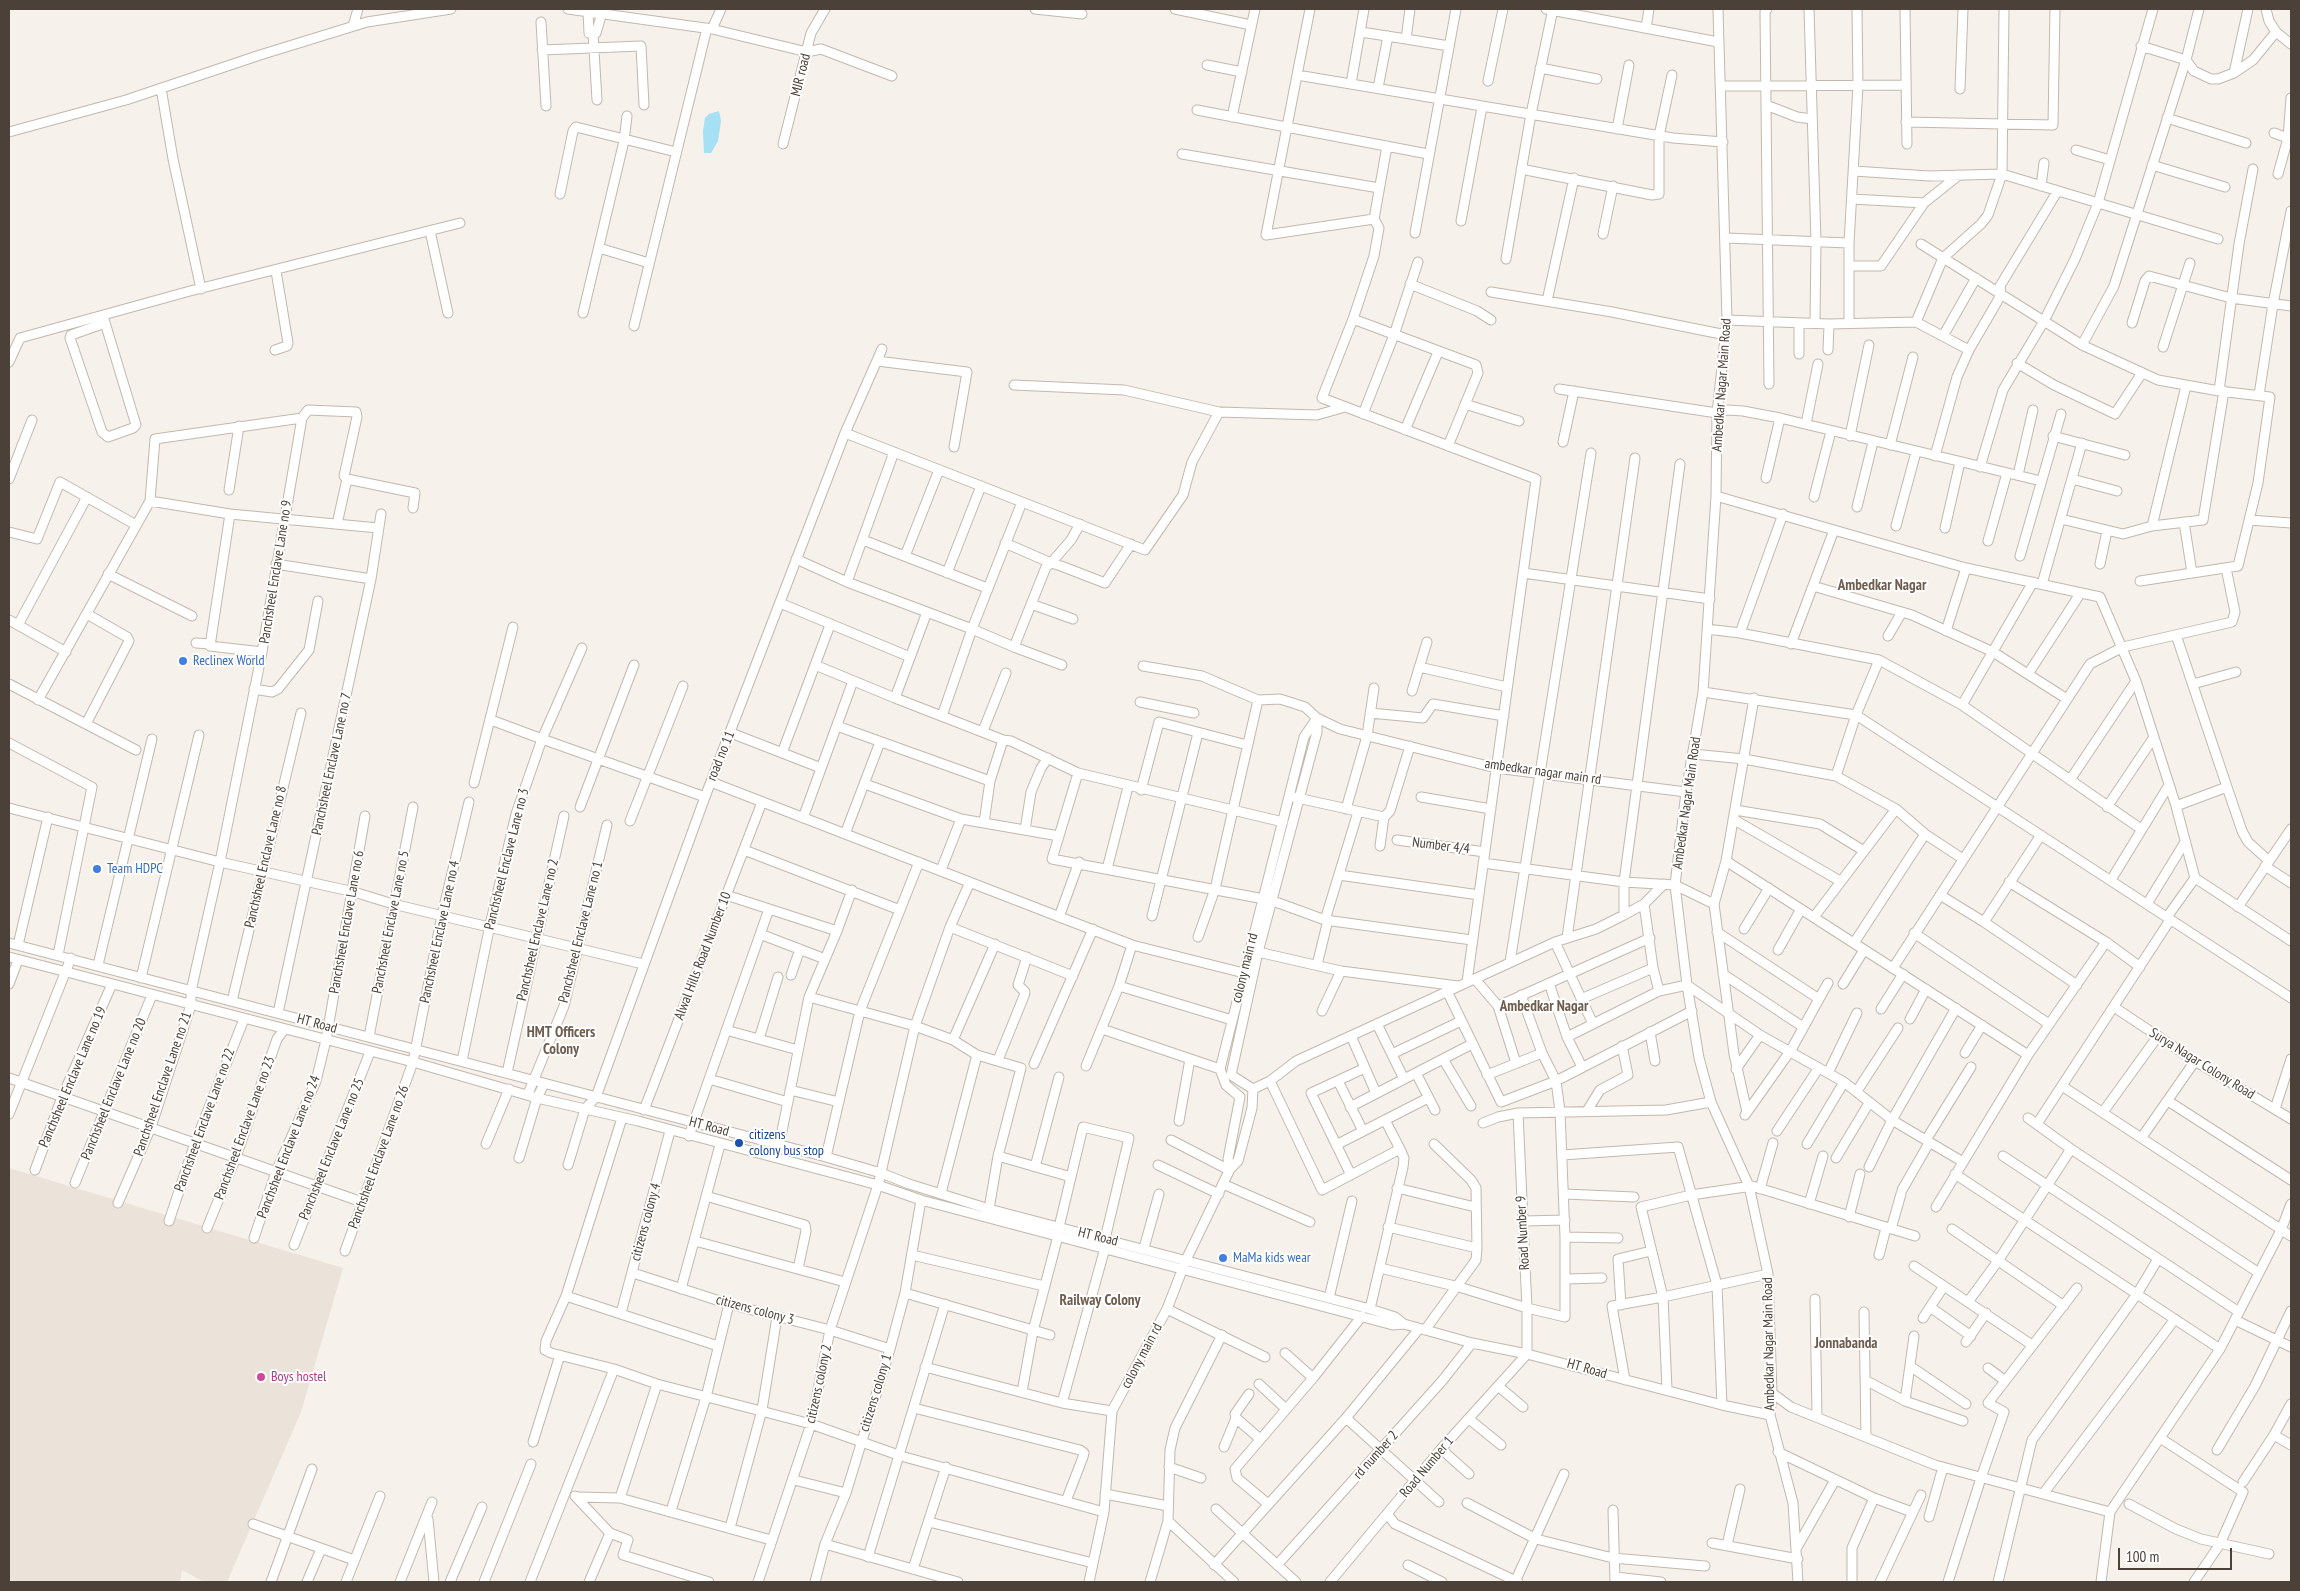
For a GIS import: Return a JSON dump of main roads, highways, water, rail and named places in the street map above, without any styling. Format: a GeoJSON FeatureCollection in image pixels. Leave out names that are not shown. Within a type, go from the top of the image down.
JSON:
{"type":"FeatureCollection","features":[{"type":"Feature","properties":{"kind":"water"},"geometry":{"type":"Polygon","coordinates":[[[719,111],[721,121],[718,141],[711,153],[704,153],[703,131],[705,118],[709,114],[719,111]]]}},
{"type":"Feature","properties":{"kind":"place","name":"Reclinex World"},"geometry":{"type":"Point","coordinates":[183,661]}},
{"type":"Feature","properties":{"kind":"place","name":"Team HDPC"},"geometry":{"type":"Point","coordinates":[97,869]}},
{"type":"Feature","properties":{"kind":"place","name":"citizens colony bus stop"},"geometry":{"type":"Point","coordinates":[739,1143]}},
{"type":"Feature","properties":{"kind":"place","name":"MaMa kids wear"},"geometry":{"type":"Point","coordinates":[1223,1258]}},
{"type":"Feature","properties":{"kind":"place","name":"Boys hostel"},"geometry":{"type":"Point","coordinates":[261,1377]}},
{"type":"Feature","properties":{"kind":"district","name":"Ambedkar Nagar"},"geometry":{"type":"Point","coordinates":[1882,586]}},
{"type":"Feature","properties":{"kind":"district","name":"Ambedkar Nagar"},"geometry":{"type":"Point","coordinates":[1544,1007]}},
{"type":"Feature","properties":{"kind":"district","name":"HMT Officers Colony"},"geometry":{"type":"Point","coordinates":[561,1042]}},
{"type":"Feature","properties":{"kind":"district","name":"Railway Colony"},"geometry":{"type":"Point","coordinates":[1100,1301]}},
{"type":"Feature","properties":{"kind":"district","name":"Jonnabanda"},"geometry":{"type":"Point","coordinates":[1846,1344]}}]}
